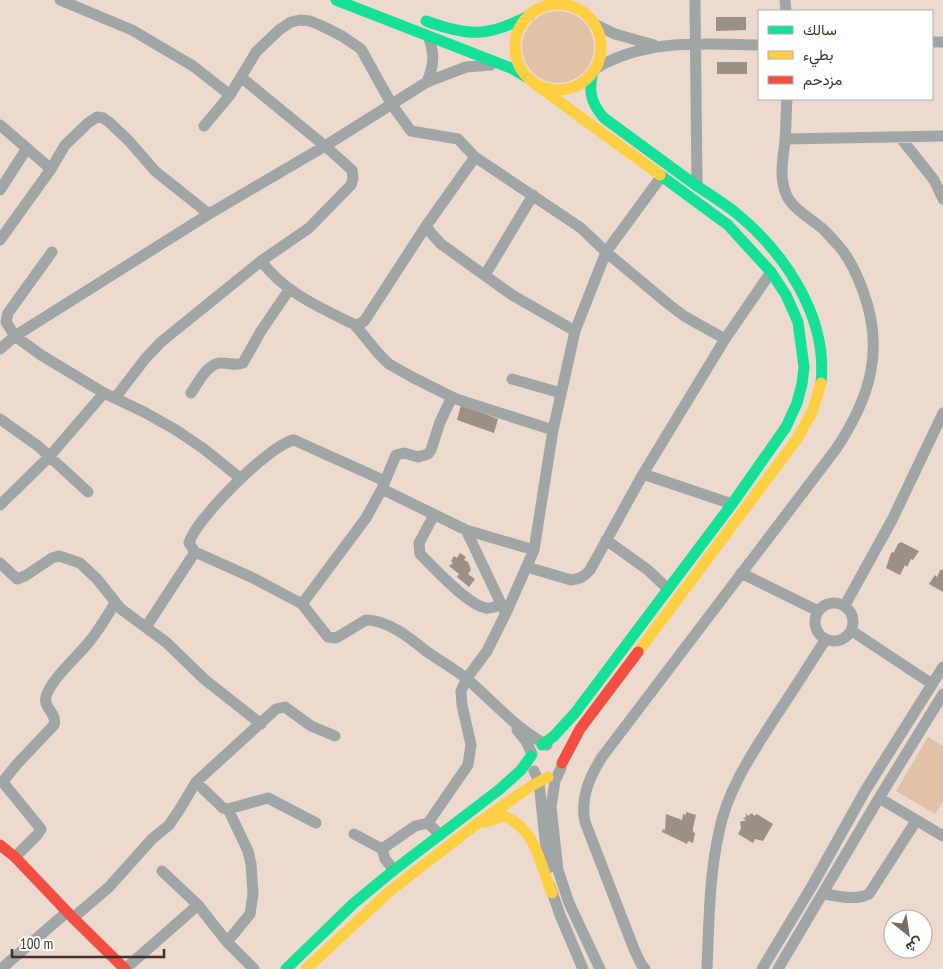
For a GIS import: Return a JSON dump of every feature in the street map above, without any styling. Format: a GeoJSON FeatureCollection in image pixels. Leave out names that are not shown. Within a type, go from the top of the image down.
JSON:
{"type":"FeatureCollection","features":[{"type":"Feature","properties":{"kind":"main road"},"geometry":{"type":"LineString","coordinates":[[336,0],[500,64],[543,88],[557,90],[570,88],[583,82],[594,70]]}},
{"type":"Feature","properties":{"kind":"main road"},"geometry":{"type":"LineString","coordinates":[[419,18],[460,32],[472,34],[487,33],[502,29],[553,0]]}},
{"type":"Feature","properties":{"kind":"main road"},"geometry":{"type":"LineString","coordinates":[[588,3],[593,22]]}},
{"type":"Feature","properties":{"kind":"main road"},"geometry":{"type":"LineString","coordinates":[[291,967],[354,903],[513,778],[537,748],[558,732],[575,713],[732,504],[786,427],[793,415],[802,384],[804,367],[798,322],[786,295],[772,272],[728,225],[530,80],[522,70],[516,58],[515,44],[518,30],[526,18],[534,12],[550,5],[565,4],[578,9],[593,22],[598,30],[601,44],[600,59],[594,70],[589,94],[598,111],[604,118],[737,214],[765,241],[797,282],[818,335],[822,358],[821,385],[810,418],[797,438],[580,729],[558,772],[540,777],[390,890],[306,969]]}},
{"type":"Feature","properties":{"kind":"main road"},"geometry":{"type":"LineString","coordinates":[[544,744],[552,746],[560,753],[561,765]]}},
{"type":"Feature","properties":{"kind":"main road"},"geometry":{"type":"LineString","coordinates":[[531,755],[531,766],[540,777]]}},
{"type":"Feature","properties":{"kind":"main road"},"geometry":{"type":"LineString","coordinates":[[474,826],[504,816],[522,824],[530,836],[552,893]]}},
{"type":"Feature","properties":{"kind":"main road"},"geometry":{"type":"LineString","coordinates":[[0,845],[16,857],[70,915],[125,969]]}},
{"type":"Feature","properties":{"kind":"street"},"geometry":{"type":"LineString","coordinates":[[60,0],[132,30],[194,66],[230,95]]}},
{"type":"Feature","properties":{"kind":"street"},"geometry":{"type":"LineString","coordinates":[[695,0],[697,186]]}},
{"type":"Feature","properties":{"kind":"street"},"geometry":{"type":"LineString","coordinates":[[204,126],[230,95],[256,52],[268,39],[291,22],[300,20],[310,21],[342,36],[361,49],[392,105],[411,131],[458,139],[475,157],[581,228],[606,252],[684,316],[725,339]]}},
{"type":"Feature","properties":{"kind":"street"},"geometry":{"type":"LineString","coordinates":[[593,22],[603,30],[663,46]]}},
{"type":"Feature","properties":{"kind":"street"},"geometry":{"type":"LineString","coordinates":[[427,82],[432,71],[434,59],[428,36]]}},
{"type":"Feature","properties":{"kind":"street"},"geometry":{"type":"LineString","coordinates":[[594,70],[621,55],[635,50],[695,44],[758,45]]}},
{"type":"Feature","properties":{"kind":"street"},"geometry":{"type":"LineString","coordinates":[[0,349],[15,336],[209,214],[325,146],[427,82],[466,67],[500,64]]}},
{"type":"Feature","properties":{"kind":"street"},"geometry":{"type":"LineString","coordinates":[[114,398],[161,342],[261,261],[309,228],[351,185],[353,179],[352,170],[242,78]]}},
{"type":"Feature","properties":{"kind":"street"},"geometry":{"type":"LineString","coordinates":[[645,969],[634,949],[585,822],[584,803],[587,785],[602,758],[836,449],[852,424],[865,396],[872,371],[874,337],[868,304],[856,274],[842,249],[825,231],[793,204],[786,195],[782,172],[787,100]]}},
{"type":"Feature","properties":{"kind":"street"},"geometry":{"type":"LineString","coordinates":[[0,240],[4,227],[51,169],[65,145],[77,132],[97,117],[103,118],[129,141],[155,171],[209,214]]}},
{"type":"Feature","properties":{"kind":"street"},"geometry":{"type":"LineString","coordinates":[[0,125],[51,169]]}},
{"type":"Feature","properties":{"kind":"street"},"geometry":{"type":"LineString","coordinates":[[785,139],[943,136]]}},
{"type":"Feature","properties":{"kind":"street"},"geometry":{"type":"LineString","coordinates":[[900,137],[934,180],[943,199]]}},
{"type":"Feature","properties":{"kind":"street"},"geometry":{"type":"LineString","coordinates":[[0,190],[28,148]]}},
{"type":"Feature","properties":{"kind":"street"},"geometry":{"type":"LineString","coordinates":[[355,325],[360,325],[365,320],[426,226],[475,157]]}},
{"type":"Feature","properties":{"kind":"street"},"geometry":{"type":"LineString","coordinates":[[382,849],[415,826],[428,823],[468,765],[471,756],[471,746],[461,692],[466,678],[487,651],[504,609],[534,550],[553,430],[575,330],[606,252],[660,177]]}},
{"type":"Feature","properties":{"kind":"street"},"geometry":{"type":"LineString","coordinates":[[485,275],[533,195]]}},
{"type":"Feature","properties":{"kind":"street"},"geometry":{"type":"LineString","coordinates":[[426,226],[436,239],[512,295],[575,330]]}},
{"type":"Feature","properties":{"kind":"street"},"geometry":{"type":"LineString","coordinates":[[52,252],[8,313],[6,322],[15,336],[53,363],[104,393],[176,430],[204,449],[240,478]]}},
{"type":"Feature","properties":{"kind":"street"},"geometry":{"type":"LineString","coordinates":[[261,261],[278,281],[289,290],[355,325],[389,364],[407,375],[452,397],[553,430]]}},
{"type":"Feature","properties":{"kind":"street"},"geometry":{"type":"LineString","coordinates":[[526,567],[571,580],[585,576],[643,474],[725,339],[772,272]]}},
{"type":"Feature","properties":{"kind":"street"},"geometry":{"type":"LineString","coordinates":[[191,394],[212,365],[221,362],[238,365],[243,363],[261,331],[289,290]]}},
{"type":"Feature","properties":{"kind":"street"},"geometry":{"type":"LineString","coordinates":[[512,379],[561,393]]}},
{"type":"Feature","properties":{"kind":"street"},"geometry":{"type":"LineString","coordinates":[[0,505],[50,457],[104,393]]}},
{"type":"Feature","properties":{"kind":"street"},"geometry":{"type":"LineString","coordinates":[[302,604],[366,518],[396,455],[404,453],[418,457],[424,456],[431,450],[440,422],[452,397]]}},
{"type":"Feature","properties":{"kind":"street"},"geometry":{"type":"LineString","coordinates":[[844,605],[892,520],[943,413]]}},
{"type":"Feature","properties":{"kind":"street"},"geometry":{"type":"LineString","coordinates":[[0,419],[38,446],[88,492]]}},
{"type":"Feature","properties":{"kind":"street"},"geometry":{"type":"LineString","coordinates":[[534,550],[466,530],[434,515],[383,485],[294,440],[289,441],[269,454],[240,478],[194,530],[189,542],[195,552],[251,577],[302,604],[328,638],[336,638],[366,620],[377,622],[400,633],[466,678],[509,718],[544,744]]}},
{"type":"Feature","properties":{"kind":"street"},"geometry":{"type":"LineString","coordinates":[[643,474],[696,490],[732,504]]}},
{"type":"Feature","properties":{"kind":"street"},"geometry":{"type":"LineString","coordinates":[[434,515],[419,543],[420,554],[472,602],[488,608],[504,609]]}},
{"type":"Feature","properties":{"kind":"street"},"geometry":{"type":"LineString","coordinates":[[466,530],[504,609]]}},
{"type":"Feature","properties":{"kind":"street"},"geometry":{"type":"LineString","coordinates":[[606,540],[648,570],[668,589]]}},
{"type":"Feature","properties":{"kind":"street"},"geometry":{"type":"LineString","coordinates":[[146,627],[195,552]]}},
{"type":"Feature","properties":{"kind":"street"},"geometry":{"type":"LineString","coordinates":[[0,563],[17,578],[25,576],[52,558],[59,556],[70,559],[88,570],[115,603],[177,651],[204,679],[261,724]]}},
{"type":"Feature","properties":{"kind":"street"},"geometry":{"type":"LineString","coordinates":[[741,573],[818,611]]}},
{"type":"Feature","properties":{"kind":"street"},"geometry":{"type":"LineString","coordinates":[[830,602],[844,605],[852,613],[854,620],[852,631],[841,640],[833,641],[820,636],[815,626],[818,611],[830,602]]}},
{"type":"Feature","properties":{"kind":"street"},"geometry":{"type":"LineString","coordinates":[[16,857],[41,829],[5,785],[4,780],[54,725],[56,718],[46,702],[46,696],[62,673],[90,641],[115,603]]}},
{"type":"Feature","properties":{"kind":"street"},"geometry":{"type":"LineString","coordinates":[[852,631],[932,684]]}},
{"type":"Feature","properties":{"kind":"street"},"geometry":{"type":"LineString","coordinates":[[707,969],[709,898],[712,874],[719,831],[730,796],[762,738],[826,639]]}},
{"type":"Feature","properties":{"kind":"street"},"geometry":{"type":"LineString","coordinates":[[762,969],[866,791],[943,667]]}},
{"type":"Feature","properties":{"kind":"street"},"geometry":{"type":"LineString","coordinates":[[778,969],[943,694]]}},
{"type":"Feature","properties":{"kind":"street"},"geometry":{"type":"LineString","coordinates":[[1,969],[109,887],[152,839],[169,824],[196,782],[276,709],[282,707],[310,726],[335,736]]}},
{"type":"Feature","properties":{"kind":"street"},"geometry":{"type":"LineString","coordinates":[[509,718],[526,741],[531,755]]}},
{"type":"Feature","properties":{"kind":"street"},"geometry":{"type":"LineString","coordinates":[[561,765],[555,781],[551,807],[558,870],[569,904],[600,969]]}},
{"type":"Feature","properties":{"kind":"street"},"geometry":{"type":"LineString","coordinates":[[540,777],[552,893],[583,969]]}},
{"type":"Feature","properties":{"kind":"street"},"geometry":{"type":"LineString","coordinates":[[196,782],[218,805],[228,809],[268,798],[316,823]]}},
{"type":"Feature","properties":{"kind":"street"},"geometry":{"type":"LineString","coordinates":[[879,798],[943,836]]}},
{"type":"Feature","properties":{"kind":"street"},"geometry":{"type":"LineString","coordinates":[[227,942],[250,914],[253,894],[248,851],[228,809]]}},
{"type":"Feature","properties":{"kind":"street"},"geometry":{"type":"LineString","coordinates":[[824,894],[856,898],[868,894],[876,885],[916,820]]}},
{"type":"Feature","properties":{"kind":"street"},"geometry":{"type":"LineString","coordinates":[[428,823],[440,835]]}},
{"type":"Feature","properties":{"kind":"street"},"geometry":{"type":"LineString","coordinates":[[354,834],[382,849],[385,859],[394,870]]}},
{"type":"Feature","properties":{"kind":"street"},"geometry":{"type":"LineString","coordinates":[[162,870],[198,905],[227,942],[254,969]]}},
{"type":"Feature","properties":{"kind":"street"},"geometry":{"type":"LineString","coordinates":[[125,969],[198,905]]}},
{"type":"Feature","properties":{"kind":"shaded area"},"geometry":{"type":"Polygon","coordinates":[[[558,11],[572,14],[584,21],[591,33],[594,47],[591,61],[584,73],[572,80],[558,83],[544,80],[532,73],[525,61],[522,47],[525,33],[532,21],[544,14],[558,11]]]}},
{"type":"Feature","properties":{"kind":"shaded area"},"geometry":{"type":"Polygon","coordinates":[[[928,737],[943,746],[943,801],[935,814],[896,791],[928,737]]]}},
{"type":"Feature","properties":{"kind":"building"},"geometry":{"type":"Polygon","coordinates":[[[716,17],[746,17],[746,30],[716,31],[716,17]]]}},
{"type":"Feature","properties":{"kind":"building"},"geometry":{"type":"Polygon","coordinates":[[[717,62],[747,62],[747,74],[717,74],[717,62]]]}},
{"type":"Feature","properties":{"kind":"building"},"geometry":{"type":"Polygon","coordinates":[[[461,405],[498,419],[494,433],[457,420],[461,405]]]}},
{"type":"Feature","properties":{"kind":"building"},"geometry":{"type":"Polygon","coordinates":[[[901,542],[919,551],[913,560],[911,559],[907,567],[905,565],[900,575],[886,568],[891,553],[894,552],[901,542]]]}},
{"type":"Feature","properties":{"kind":"building"},"geometry":{"type":"Polygon","coordinates":[[[460,553],[466,557],[464,560],[468,562],[471,570],[468,574],[475,579],[469,587],[457,577],[459,574],[449,566],[453,563],[451,561],[454,556],[457,558],[460,553]]]}},
{"type":"Feature","properties":{"kind":"building"},"geometry":{"type":"Polygon","coordinates":[[[941,569],[943,571],[943,592],[929,584],[935,575],[937,577],[941,569]]]}},
{"type":"Feature","properties":{"kind":"building"},"geometry":{"type":"Polygon","coordinates":[[[686,812],[696,815],[693,828],[695,833],[693,843],[688,841],[687,844],[662,832],[663,829],[665,830],[666,814],[682,820],[683,814],[686,815],[686,812]]]}},
{"type":"Feature","properties":{"kind":"building"},"geometry":{"type":"Polygon","coordinates":[[[746,813],[748,816],[752,813],[754,816],[757,814],[773,824],[763,841],[755,839],[753,843],[738,834],[741,828],[740,822],[746,820],[743,818],[746,817],[746,813]]]}},
{"type":"Feature","properties":{"kind":"traffic: fast"},"geometry":{"type":"LineString","coordinates":[[336,0],[511,68],[528,78]]}},
{"type":"Feature","properties":{"kind":"traffic: fast"},"geometry":{"type":"LineString","coordinates":[[426,21],[455,30],[479,32],[490,31],[530,15]]}},
{"type":"Feature","properties":{"kind":"traffic: fast"},"geometry":{"type":"LineString","coordinates":[[593,72],[591,85],[593,102],[604,118],[736,213],[771,247],[786,267],[800,288],[818,334],[821,358],[821,383]]}},
{"type":"Feature","properties":{"kind":"traffic: fast"},"geometry":{"type":"LineString","coordinates":[[542,745],[554,736],[575,713],[732,504],[786,427],[797,403],[802,384],[804,367],[798,322],[786,295],[771,272],[728,225],[660,175]]}},
{"type":"Feature","properties":{"kind":"traffic: fast"},"geometry":{"type":"LineString","coordinates":[[286,969],[354,903],[500,789],[521,770],[531,756]]}},
{"type":"Feature","properties":{"kind":"traffic: slow"},"geometry":{"type":"LineString","coordinates":[[558,4],[574,7],[582,11],[594,23],[598,31],[601,47],[598,63],[594,71],[582,83],[574,87],[558,90],[542,87],[534,83],[522,71],[518,63],[515,47],[518,31],[522,23],[534,11],[542,7],[558,4]]}},
{"type":"Feature","properties":{"kind":"traffic: slow"},"geometry":{"type":"LineString","coordinates":[[531,81],[660,175]]}},
{"type":"Feature","properties":{"kind":"traffic: slow"},"geometry":{"type":"LineString","coordinates":[[638,652],[797,439],[813,410],[821,383]]}},
{"type":"Feature","properties":{"kind":"traffic: slow"},"geometry":{"type":"LineString","coordinates":[[306,969],[390,891],[474,826],[531,786],[548,777]]}},
{"type":"Feature","properties":{"kind":"traffic: slow"},"geometry":{"type":"LineString","coordinates":[[486,822],[504,816],[524,830],[536,848],[552,893]]}},
{"type":"Feature","properties":{"kind":"traffic: jam"},"geometry":{"type":"LineString","coordinates":[[562,763],[580,729],[638,652]]}},
{"type":"Feature","properties":{"kind":"traffic: jam"},"geometry":{"type":"LineString","coordinates":[[0,845],[15,857],[125,969]]}}]}
